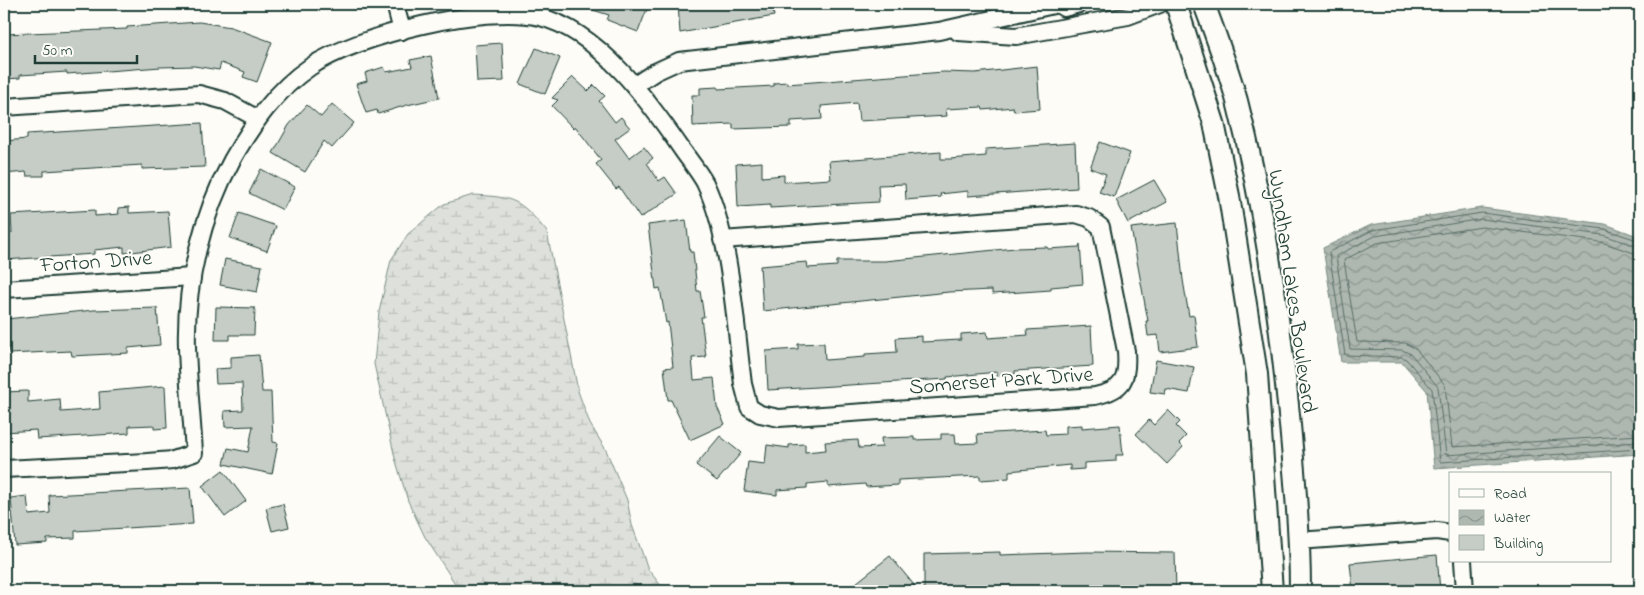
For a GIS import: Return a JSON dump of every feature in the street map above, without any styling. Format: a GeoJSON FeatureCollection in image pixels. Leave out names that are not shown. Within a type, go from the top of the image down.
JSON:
{"type":"FeatureCollection","features":[{"type":"Feature","properties":{"kind":"street"},"geometry":{"type":"LineString","coordinates":[[395,4],[402,31]]}},
{"type":"Feature","properties":{"kind":"street"},"geometry":{"type":"LineString","coordinates":[[635,85],[655,72],[679,62],[939,31],[1058,4],[1064,8],[1077,4],[1081,24]]}},
{"type":"Feature","properties":{"kind":"street"},"geometry":{"type":"LineString","coordinates":[[939,31],[1016,36],[1128,16],[1160,4]]}},
{"type":"Feature","properties":{"kind":"street"},"geometry":{"type":"LineString","coordinates":[[1176,4],[1214,123],[1234,224],[1258,374],[1272,591]]}},
{"type":"Feature","properties":{"kind":"street","name":"Wyndham Lakes Boulevard"},"geometry":{"type":"LineString","coordinates":[[1204,4],[1236,99],[1254,174],[1285,374],[1300,591]]}},
{"type":"Feature","properties":{"kind":"street","name":"Somerset Park Drive"},"geometry":{"type":"LineString","coordinates":[[4,469],[173,460],[194,453],[187,345],[192,277],[214,204],[232,162],[258,119],[280,92],[310,67],[350,46],[448,20],[492,13],[540,17],[581,35],[635,85],[704,183],[722,240],[743,384],[749,407],[760,414],[779,418],[1095,396],[1110,393],[1121,384],[1127,371],[1126,351],[1101,227],[1089,218],[1076,214],[722,240]]}},
{"type":"Feature","properties":{"kind":"street"},"geometry":{"type":"LineString","coordinates":[[4,107],[199,94],[225,101],[258,119]]}},
{"type":"Feature","properties":{"kind":"street","name":"Forton Drive"},"geometry":{"type":"LineString","coordinates":[[4,289],[192,277]]}},
{"type":"Feature","properties":{"kind":"street"},"geometry":{"type":"LineString","coordinates":[[1298,541],[1438,531],[1449,533]]}},
{"type":"Feature","properties":{"kind":"street"},"geometry":{"type":"LineString","coordinates":[[1463,562],[1465,591]]}},
{"type":"Feature","properties":{"kind":"green space"},"geometry":{"type":"Polygon","coordinates":[[[473,195],[498,197],[523,206],[547,232],[578,391],[590,424],[606,450],[627,500],[632,525],[648,569],[665,591],[463,591],[456,585],[425,537],[408,501],[395,458],[374,364],[379,312],[391,260],[408,234],[444,204],[473,195]]]}},
{"type":"Feature","properties":{"kind":"water"},"geometry":{"type":"Polygon","coordinates":[[[1482,208],[1605,224],[1640,237],[1640,454],[1434,468],[1427,391],[1402,362],[1341,362],[1323,248],[1371,225],[1482,208]]]}},
{"type":"Feature","properties":{"kind":"building"},"geometry":{"type":"Polygon","coordinates":[[[580,4],[649,4],[638,32],[607,20],[609,15],[580,6],[580,4]]]}},
{"type":"Feature","properties":{"kind":"building"},"geometry":{"type":"Polygon","coordinates":[[[678,4],[772,4],[774,16],[680,33],[678,4]]]}},
{"type":"Feature","properties":{"kind":"building"},"geometry":{"type":"Polygon","coordinates":[[[199,22],[231,27],[272,42],[257,82],[243,77],[245,72],[221,63],[219,70],[194,66],[161,67],[67,74],[67,72],[20,75],[20,78],[5,79],[4,34],[127,29],[127,27],[199,22]]]}},
{"type":"Feature","properties":{"kind":"building"},"geometry":{"type":"Polygon","coordinates":[[[502,43],[504,81],[477,82],[475,45],[502,43]]]}},
{"type":"Feature","properties":{"kind":"building"},"geometry":{"type":"Polygon","coordinates":[[[536,48],[560,58],[545,94],[520,84],[536,48]]]}},
{"type":"Feature","properties":{"kind":"building"},"geometry":{"type":"Polygon","coordinates":[[[431,56],[439,98],[378,114],[377,110],[366,113],[356,84],[367,81],[365,73],[384,67],[386,72],[412,67],[410,60],[431,56]]]}},
{"type":"Feature","properties":{"kind":"building"},"geometry":{"type":"Polygon","coordinates":[[[1037,66],[1040,109],[1014,111],[1013,107],[983,110],[982,107],[946,109],[947,116],[859,121],[857,103],[821,106],[822,119],[791,121],[791,127],[733,129],[733,124],[693,126],[692,95],[700,95],[700,88],[774,86],[774,83],[787,82],[787,84],[944,72],[975,73],[1037,66]]]}},
{"type":"Feature","properties":{"kind":"building"},"geometry":{"type":"Polygon","coordinates":[[[573,77],[588,91],[594,85],[605,96],[599,101],[615,122],[621,117],[630,128],[615,139],[629,158],[644,147],[653,158],[647,163],[659,181],[665,177],[677,194],[640,218],[619,187],[616,189],[596,164],[601,160],[575,126],[573,128],[552,106],[558,100],[552,98],[573,77]]]}},
{"type":"Feature","properties":{"kind":"building"},"geometry":{"type":"Polygon","coordinates":[[[332,104],[354,123],[332,148],[324,141],[305,172],[273,153],[289,125],[307,105],[321,117],[332,104]]]}},
{"type":"Feature","properties":{"kind":"building"},"geometry":{"type":"Polygon","coordinates":[[[202,123],[205,167],[142,169],[142,165],[44,171],[44,176],[27,176],[26,172],[4,174],[4,141],[27,139],[27,134],[202,123]]]}},
{"type":"Feature","properties":{"kind":"building"},"geometry":{"type":"Polygon","coordinates":[[[1100,142],[1130,153],[1114,197],[1099,192],[1106,174],[1090,168],[1100,142]]]}},
{"type":"Feature","properties":{"kind":"building"},"geometry":{"type":"Polygon","coordinates":[[[1075,143],[1077,188],[968,196],[968,191],[940,194],[941,197],[906,200],[905,184],[878,185],[879,202],[770,208],[770,205],[738,207],[736,164],[762,162],[762,177],[784,175],[784,182],[831,179],[829,161],[941,152],[941,159],[950,159],[986,156],[986,149],[1075,143]]]}},
{"type":"Feature","properties":{"kind":"building"},"geometry":{"type":"Polygon","coordinates":[[[261,169],[295,187],[283,210],[249,193],[261,169]]]}},
{"type":"Feature","properties":{"kind":"building"},"geometry":{"type":"Polygon","coordinates":[[[1154,180],[1167,202],[1128,223],[1116,200],[1154,180]]]}},
{"type":"Feature","properties":{"kind":"building"},"geometry":{"type":"Polygon","coordinates":[[[129,207],[129,213],[168,211],[171,247],[124,253],[124,247],[94,250],[94,254],[4,260],[4,234],[12,233],[11,215],[95,210],[95,216],[119,214],[118,208],[129,207]]]}},
{"type":"Feature","properties":{"kind":"building"},"geometry":{"type":"Polygon","coordinates":[[[239,213],[276,226],[267,251],[230,238],[239,213]]]}},
{"type":"Feature","properties":{"kind":"building"},"geometry":{"type":"Polygon","coordinates":[[[686,220],[690,252],[693,252],[697,291],[700,291],[704,317],[701,317],[706,357],[692,358],[694,380],[714,378],[717,407],[725,424],[690,440],[671,400],[668,400],[664,368],[673,367],[668,322],[666,323],[660,288],[656,289],[648,225],[686,220]]]}},
{"type":"Feature","properties":{"kind":"building"},"geometry":{"type":"Polygon","coordinates":[[[1177,223],[1189,316],[1194,315],[1198,347],[1160,352],[1158,335],[1148,336],[1146,321],[1148,321],[1131,228],[1177,223]]]}},
{"type":"Feature","properties":{"kind":"building"},"geometry":{"type":"Polygon","coordinates":[[[1080,244],[1083,284],[1051,287],[1051,290],[992,294],[992,290],[949,292],[763,311],[760,266],[807,262],[808,268],[837,266],[837,261],[885,261],[1015,248],[1047,247],[1048,249],[1079,247],[1080,244]]]}},
{"type":"Feature","properties":{"kind":"building"},"geometry":{"type":"Polygon","coordinates":[[[225,259],[262,266],[257,292],[220,285],[225,259]]]}},
{"type":"Feature","properties":{"kind":"building"},"geometry":{"type":"Polygon","coordinates":[[[216,307],[255,308],[254,335],[230,335],[230,340],[215,340],[216,307]]]}},
{"type":"Feature","properties":{"kind":"building"},"geometry":{"type":"Polygon","coordinates":[[[157,308],[160,345],[128,348],[128,353],[72,356],[71,351],[9,354],[6,319],[94,310],[157,308]]]}},
{"type":"Feature","properties":{"kind":"building"},"geometry":{"type":"Polygon","coordinates":[[[1091,326],[1093,366],[1015,371],[1015,374],[997,376],[997,372],[947,377],[947,379],[768,390],[766,351],[798,349],[798,344],[824,343],[825,360],[865,357],[865,354],[897,352],[896,338],[922,336],[922,342],[961,340],[961,334],[987,332],[988,338],[1028,335],[1027,330],[1091,326]]]}},
{"type":"Feature","properties":{"kind":"building"},"geometry":{"type":"Polygon","coordinates":[[[259,355],[262,392],[271,392],[273,442],[278,443],[272,474],[224,464],[228,448],[248,452],[253,426],[225,427],[224,411],[243,410],[242,383],[216,384],[215,369],[231,368],[231,357],[259,355]]]}},
{"type":"Feature","properties":{"kind":"building"},"geometry":{"type":"Polygon","coordinates":[[[1156,360],[1194,367],[1189,393],[1166,389],[1165,394],[1150,392],[1156,360]]]}},
{"type":"Feature","properties":{"kind":"building"},"geometry":{"type":"Polygon","coordinates":[[[165,386],[167,428],[154,429],[154,425],[129,426],[129,433],[37,439],[36,430],[4,432],[4,392],[28,391],[28,402],[60,399],[61,412],[100,409],[99,392],[165,386]]]}},
{"type":"Feature","properties":{"kind":"building"},"geometry":{"type":"Polygon","coordinates":[[[1168,410],[1180,422],[1176,426],[1186,436],[1179,443],[1183,447],[1167,464],[1136,434],[1149,420],[1154,425],[1168,410]]]}},
{"type":"Feature","properties":{"kind":"building"},"geometry":{"type":"Polygon","coordinates":[[[1082,425],[1082,428],[1120,425],[1123,455],[1116,455],[1116,461],[1084,463],[1084,469],[1070,470],[1070,465],[1009,471],[1009,478],[980,480],[980,476],[898,480],[898,485],[866,487],[865,484],[828,487],[828,482],[807,484],[807,488],[777,490],[777,495],[744,491],[748,462],[765,464],[767,445],[789,448],[789,445],[805,444],[805,452],[826,450],[825,442],[858,440],[859,448],[882,447],[881,438],[914,437],[914,440],[941,439],[941,434],[955,434],[956,444],[978,443],[977,434],[1045,430],[1046,435],[1066,434],[1066,426],[1082,425]]]}},
{"type":"Feature","properties":{"kind":"building"},"geometry":{"type":"Polygon","coordinates":[[[720,436],[741,453],[717,481],[696,465],[720,436]]]}},
{"type":"Feature","properties":{"kind":"building"},"geometry":{"type":"Polygon","coordinates":[[[223,470],[246,501],[225,517],[202,486],[223,470]]]}},
{"type":"Feature","properties":{"kind":"building"},"geometry":{"type":"Polygon","coordinates":[[[190,488],[193,524],[75,531],[75,538],[47,539],[47,543],[15,545],[11,498],[27,496],[29,515],[50,513],[49,495],[190,488]]]}},
{"type":"Feature","properties":{"kind":"building"},"geometry":{"type":"Polygon","coordinates":[[[283,504],[289,527],[272,531],[266,508],[283,504]]]}},
{"type":"Feature","properties":{"kind":"building"},"geometry":{"type":"Polygon","coordinates":[[[1000,552],[1000,555],[1087,552],[1175,553],[1176,591],[924,591],[924,554],[1000,552]]]}},
{"type":"Feature","properties":{"kind":"building"},"geometry":{"type":"Polygon","coordinates":[[[1437,555],[1440,591],[1353,591],[1350,563],[1437,555]]]}},
{"type":"Feature","properties":{"kind":"building"},"geometry":{"type":"Polygon","coordinates":[[[890,556],[919,591],[846,591],[890,556]]]}}]}
